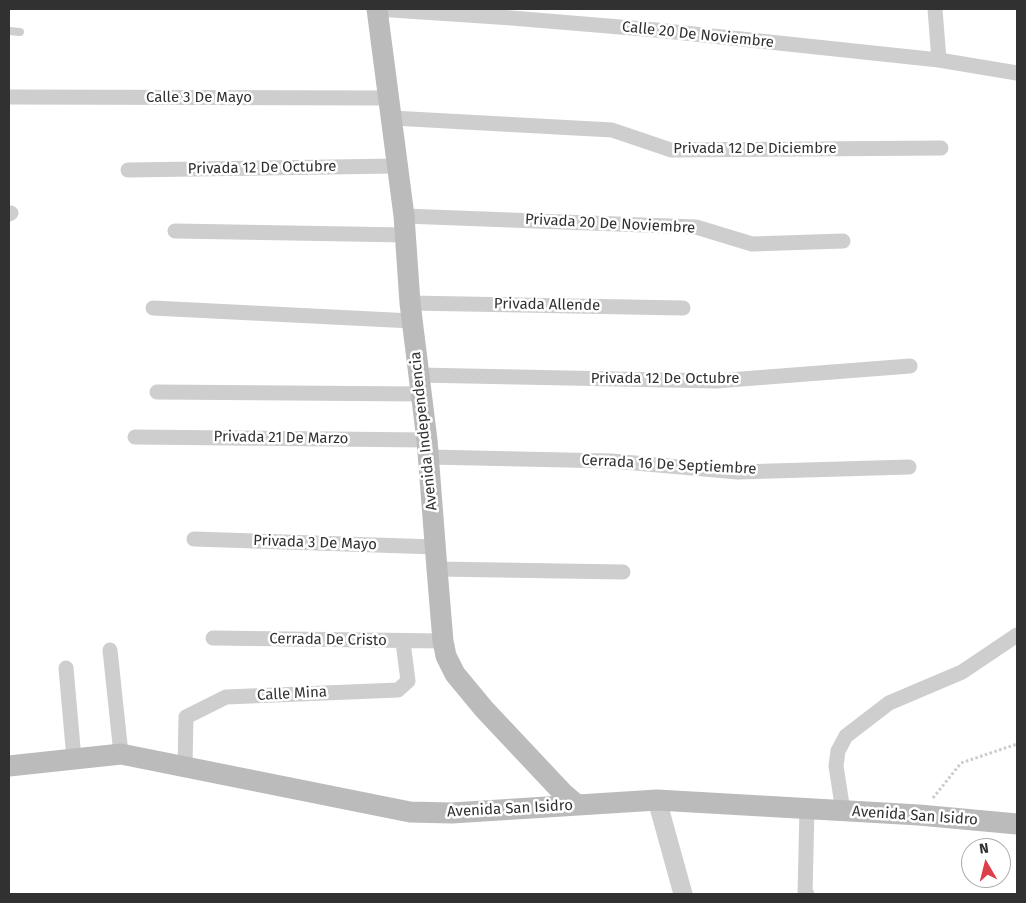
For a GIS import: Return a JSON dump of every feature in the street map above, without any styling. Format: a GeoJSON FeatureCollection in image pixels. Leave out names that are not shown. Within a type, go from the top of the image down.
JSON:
{"type":"FeatureCollection","features":[{"type":"Feature","properties":{"kind":"main road","name":"Avenida Independencia"},"geometry":{"type":"LineString","coordinates":[[377,9],[405,225],[411,312],[428,448],[443,641],[446,656],[455,674],[484,709],[577,805]]}},
{"type":"Feature","properties":{"kind":"main road","name":"Avenida San Isidro"},"geometry":{"type":"LineString","coordinates":[[9,766],[121,754],[410,812],[452,813],[657,800],[843,810],[1017,824]]}},
{"type":"Feature","properties":{"kind":"street","name":"Calle 20 De Noviembre"},"geometry":{"type":"LineString","coordinates":[[377,9],[646,29],[939,60],[1017,73]]}},
{"type":"Feature","properties":{"kind":"street"},"geometry":{"type":"LineString","coordinates":[[935,9],[939,60]]}},
{"type":"Feature","properties":{"kind":"street","name":"Calle 3 De Mayo"},"geometry":{"type":"LineString","coordinates":[[9,97],[391,108]]}},
{"type":"Feature","properties":{"kind":"street","name":"Privada 12 De Diciembre"},"geometry":{"type":"LineString","coordinates":[[391,108],[612,130],[671,150],[941,148]]}},
{"type":"Feature","properties":{"kind":"street","name":"Privada 12 De Octubre"},"geometry":{"type":"LineString","coordinates":[[128,170],[396,166]]}},
{"type":"Feature","properties":{"kind":"street","name":"Privada 20 De Noviembre"},"geometry":{"type":"LineString","coordinates":[[175,231],[405,225],[696,227],[752,244],[843,241]]}},
{"type":"Feature","properties":{"kind":"street","name":"Privada Allende"},"geometry":{"type":"LineString","coordinates":[[153,308],[411,312],[683,308]]}},
{"type":"Feature","properties":{"kind":"street","name":"Privada 12 De Octubre"},"geometry":{"type":"LineString","coordinates":[[158,392],[420,384],[716,381],[910,366]]}},
{"type":"Feature","properties":{"kind":"street","name":"Privada 21 De Marzo"},"geometry":{"type":"LineString","coordinates":[[135,437],[428,448]]}},
{"type":"Feature","properties":{"kind":"street","name":"Cerrada 16 De Septiembre"},"geometry":{"type":"LineString","coordinates":[[428,448],[738,472],[910,467]]}},
{"type":"Feature","properties":{"kind":"street","name":"Privada 3 De Mayo"},"geometry":{"type":"LineString","coordinates":[[194,539],[436,547]]}},
{"type":"Feature","properties":{"kind":"street"},"geometry":{"type":"LineString","coordinates":[[437,569],[623,572]]}},
{"type":"Feature","properties":{"kind":"street"},"geometry":{"type":"LineString","coordinates":[[843,810],[836,766],[838,751],[846,736],[890,703],[962,672],[1017,635]]}},
{"type":"Feature","properties":{"kind":"street","name":"Cerrada De Cristo"},"geometry":{"type":"LineString","coordinates":[[213,638],[403,642],[443,641]]}},
{"type":"Feature","properties":{"kind":"street","name":"Calle Mina"},"geometry":{"type":"LineString","coordinates":[[185,767],[186,717],[226,697],[398,690],[408,681],[403,642]]}},
{"type":"Feature","properties":{"kind":"street"},"geometry":{"type":"LineString","coordinates":[[110,650],[121,754]]}},
{"type":"Feature","properties":{"kind":"street"},"geometry":{"type":"LineString","coordinates":[[66,668],[74,759]]}},
{"type":"Feature","properties":{"kind":"street"},"geometry":{"type":"LineString","coordinates":[[657,800],[682,894]]}},
{"type":"Feature","properties":{"kind":"street"},"geometry":{"type":"LineString","coordinates":[[807,809],[805,894],[807,894]]}},
{"type":"Feature","properties":{"kind":"lane"},"geometry":{"type":"LineString","coordinates":[[9,32],[20,32]]}},
{"type":"Feature","properties":{"kind":"path"},"geometry":{"type":"LineString","coordinates":[[918,815],[961,763],[1017,744]]}}]}
